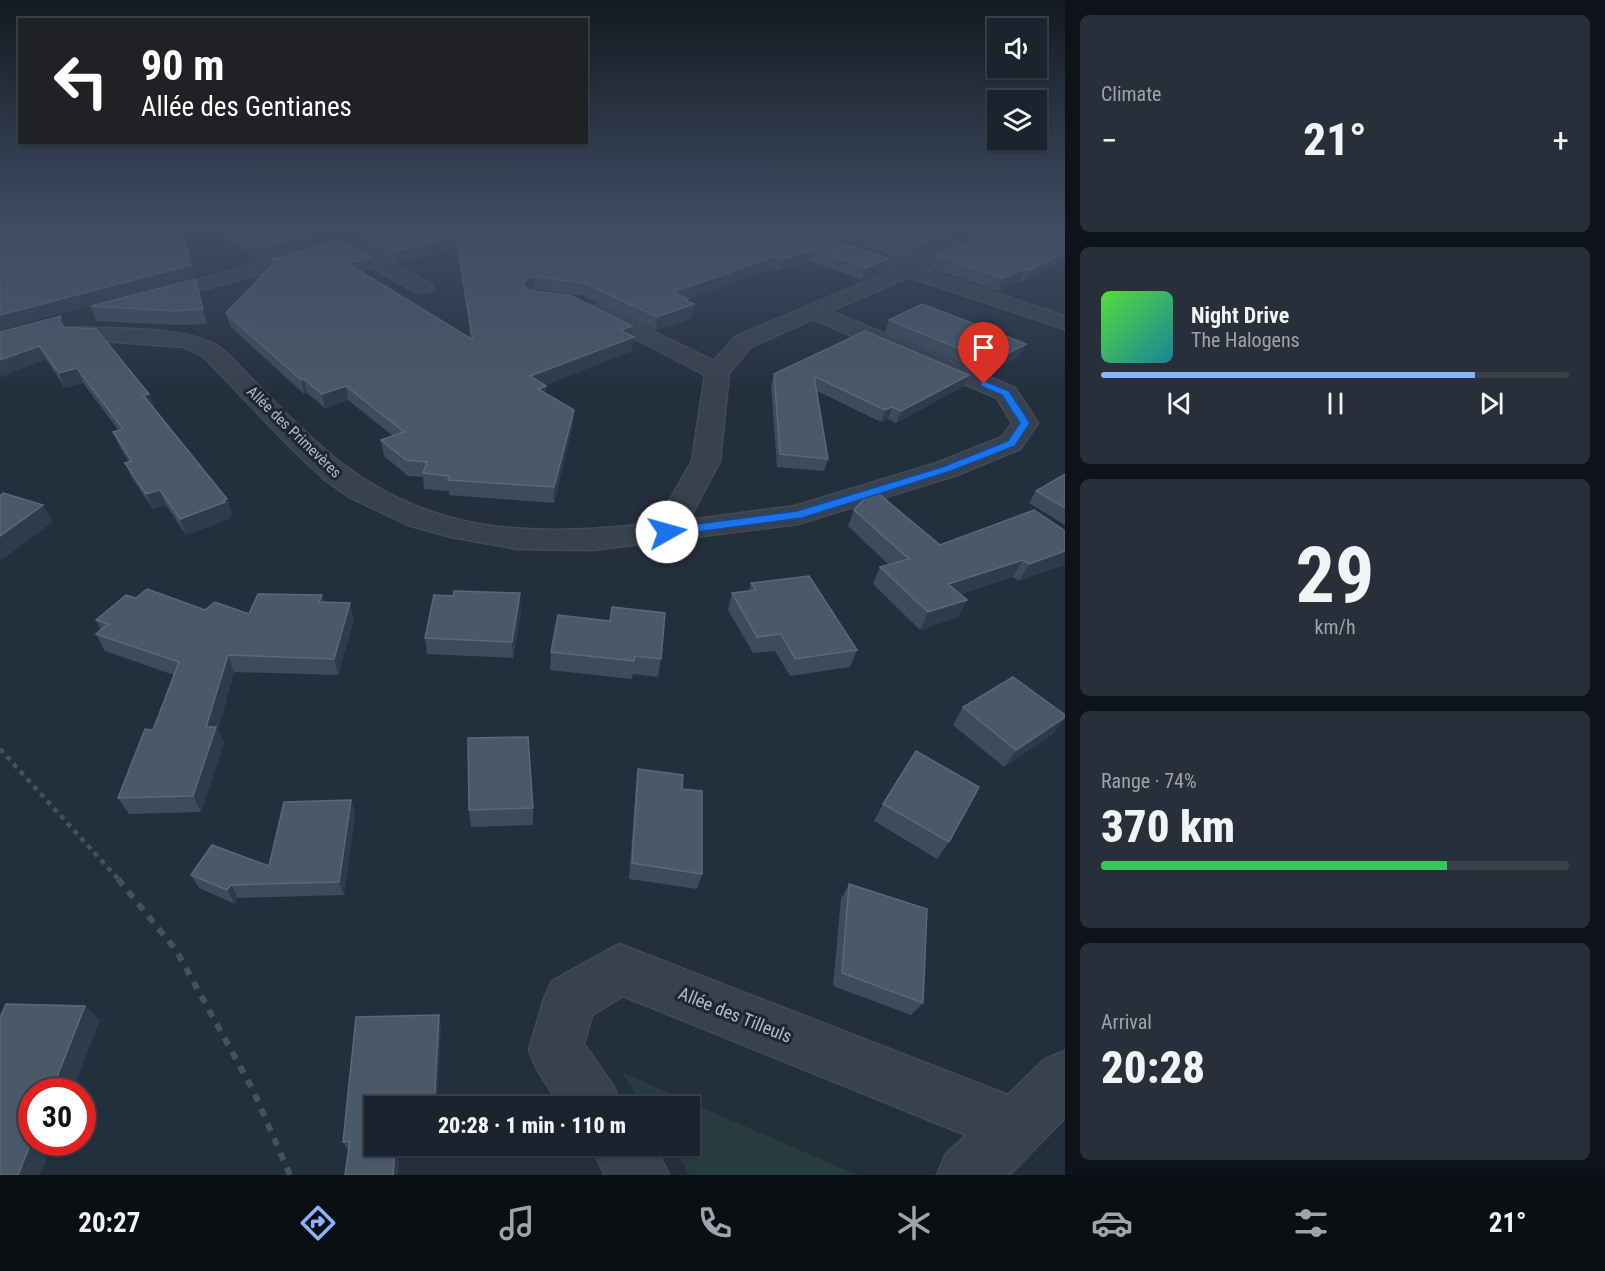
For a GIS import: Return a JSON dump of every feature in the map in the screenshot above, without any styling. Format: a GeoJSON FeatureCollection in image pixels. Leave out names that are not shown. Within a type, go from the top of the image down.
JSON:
{"type":"FeatureCollection","features":[{"type":"Feature","properties":{"kind":"street"},"geometry":{"type":"LineString","coordinates":[[139,301],[206,283]]}},
{"type":"Feature","properties":{"kind":"street"},"geometry":{"type":"LineString","coordinates":[[414,283],[423,288]]}},
{"type":"Feature","properties":{"kind":"street"},"geometry":{"type":"LineString","coordinates":[[667,532],[706,461],[717,372],[743,342],[879,283]]}},
{"type":"Feature","properties":{"kind":"street"},"geometry":{"type":"LineString","coordinates":[[945,283],[1065,323]]}},
{"type":"Feature","properties":{"kind":"street"},"geometry":{"type":"LineString","coordinates":[[577,302],[717,372]]}},
{"type":"Feature","properties":{"kind":"street","name":"Allée des Primevères"},"geometry":{"type":"LineString","coordinates":[[77,323],[188,341],[211,351],[335,475],[388,507],[447,528],[506,538],[579,542],[798,515],[946,469],[1011,443],[1025,423],[1006,393],[814,312]]}},
{"type":"Feature","properties":{"kind":"street","name":"Allée des Tilleuls"},"geometry":{"type":"LineString","coordinates":[[587,1096],[556,1050],[570,999],[619,969],[1017,1127]]}},
{"type":"Feature","properties":{"kind":"street"},"geometry":{"type":"LineString","coordinates":[[967,1175],[1065,1079]]}},
{"type":"Feature","properties":{"kind":"street"},"geometry":{"type":"LineString","coordinates":[[627,1156],[639,1175]]}},
{"type":"Feature","properties":{"kind":"path"},"geometry":{"type":"LineString","coordinates":[[0,749],[114,874],[176,950],[253,1090],[290,1175]]}},
{"type":"Feature","properties":{"kind":"green space"},"geometry":{"type":"Polygon","coordinates":[[[621,1072],[676,1096],[637,1096],[621,1072]]]}},
{"type":"Feature","properties":{"kind":"green space"},"geometry":{"type":"Polygon","coordinates":[[[700,1106],[857,1175],[690,1175],[678,1156],[700,1156],[700,1106]]]}},
{"type":"Feature","properties":{"kind":"building"},"geometry":{"type":"Polygon","coordinates":[[[0,283],[123,283],[0,315],[0,283]]]}},
{"type":"Feature","properties":{"kind":"building"},"geometry":{"type":"Polygon","coordinates":[[[180,283],[196,283],[203,309],[173,311],[91,306],[180,283]]]}},
{"type":"Feature","properties":{"kind":"building"},"geometry":{"type":"Polygon","coordinates":[[[255,283],[379,283],[473,340],[464,283],[524,283],[528,290],[572,296],[632,326],[620,330],[634,337],[530,376],[546,386],[538,389],[574,410],[554,487],[448,480],[449,476],[423,473],[427,462],[406,460],[381,440],[404,432],[346,386],[322,394],[304,379],[301,380],[226,313],[255,283]]]}},
{"type":"Feature","properties":{"kind":"building"},"geometry":{"type":"Polygon","coordinates":[[[585,283],[699,283],[673,292],[694,304],[657,317],[585,283]]]}},
{"type":"Feature","properties":{"kind":"building"},"geometry":{"type":"Polygon","coordinates":[[[922,304],[1026,344],[992,362],[889,320],[922,304]]]}},
{"type":"Feature","properties":{"kind":"building"},"geometry":{"type":"Polygon","coordinates":[[[61,316],[59,321],[64,327],[96,329],[149,394],[143,395],[227,499],[224,500],[225,502],[180,519],[160,490],[146,494],[125,463],[132,461],[113,432],[123,429],[77,368],[59,373],[39,346],[0,360],[0,332],[61,316]]]}},
{"type":"Feature","properties":{"kind":"building"},"geometry":{"type":"Polygon","coordinates":[[[865,331],[969,375],[901,411],[892,407],[885,410],[814,376],[828,459],[780,454],[774,374],[865,331]]]}},
{"type":"Feature","properties":{"kind":"building"},"geometry":{"type":"Polygon","coordinates":[[[1065,474],[1065,508],[1036,491],[1065,474]]]}},
{"type":"Feature","properties":{"kind":"building"},"geometry":{"type":"Polygon","coordinates":[[[873,489],[940,545],[1034,510],[1065,531],[1065,551],[1029,564],[1023,560],[948,584],[967,600],[928,612],[880,567],[909,559],[854,510],[873,489]]]}},
{"type":"Feature","properties":{"kind":"building"},"geometry":{"type":"Polygon","coordinates":[[[3,493],[43,505],[0,536],[0,496],[3,493]]]}},
{"type":"Feature","properties":{"kind":"building"},"geometry":{"type":"Polygon","coordinates":[[[809,576],[857,650],[795,659],[781,634],[757,637],[732,593],[756,590],[751,583],[809,576]]]}},
{"type":"Feature","properties":{"kind":"building"},"geometry":{"type":"Polygon","coordinates":[[[147,589],[205,610],[215,602],[249,614],[258,594],[322,595],[319,602],[350,603],[334,659],[228,655],[206,727],[216,727],[193,796],[118,798],[145,729],[153,730],[179,662],[96,634],[108,624],[96,620],[126,595],[136,598],[147,589]]]}},
{"type":"Feature","properties":{"kind":"building"},"geometry":{"type":"Polygon","coordinates":[[[454,591],[520,593],[512,642],[425,638],[434,595],[453,596],[454,591]]]}},
{"type":"Feature","properties":{"kind":"building"},"geometry":{"type":"Polygon","coordinates":[[[612,607],[665,613],[661,659],[635,656],[634,661],[551,652],[558,615],[610,621],[612,607]]]}},
{"type":"Feature","properties":{"kind":"building"},"geometry":{"type":"Polygon","coordinates":[[[1013,677],[1065,715],[1016,750],[963,707],[1013,677]]]}},
{"type":"Feature","properties":{"kind":"building"},"geometry":{"type":"Polygon","coordinates":[[[528,737],[533,808],[469,810],[468,738],[528,737]]]}},
{"type":"Feature","properties":{"kind":"building"},"geometry":{"type":"Polygon","coordinates":[[[916,751],[979,787],[949,842],[883,804],[916,751]]]}},
{"type":"Feature","properties":{"kind":"building"},"geometry":{"type":"Polygon","coordinates":[[[638,769],[683,775],[682,789],[702,791],[702,874],[632,863],[638,769]]]}},
{"type":"Feature","properties":{"kind":"building"},"geometry":{"type":"Polygon","coordinates":[[[351,800],[339,882],[231,885],[227,890],[191,875],[212,845],[269,866],[284,802],[351,800]]]}},
{"type":"Feature","properties":{"kind":"building"},"geometry":{"type":"Polygon","coordinates":[[[849,884],[927,909],[923,1003],[842,973],[849,884]]]}},
{"type":"Feature","properties":{"kind":"building"},"geometry":{"type":"Polygon","coordinates":[[[6,1004],[85,1006],[57,1078],[18,1078],[18,1156],[26,1156],[18,1175],[0,1175],[0,1018],[6,1004]]]}},
{"type":"Feature","properties":{"kind":"building"},"geometry":{"type":"Polygon","coordinates":[[[439,1015],[435,1096],[364,1096],[364,1156],[394,1156],[393,1175],[345,1175],[350,1141],[343,1142],[356,1017],[439,1015]]]}},
{"type":"Feature","properties":{"kind":"route"},"geometry":{"type":"LineString","coordinates":[[667,532],[798,515],[946,469],[1011,443],[1025,423],[1006,393],[984,384]]}}]}
